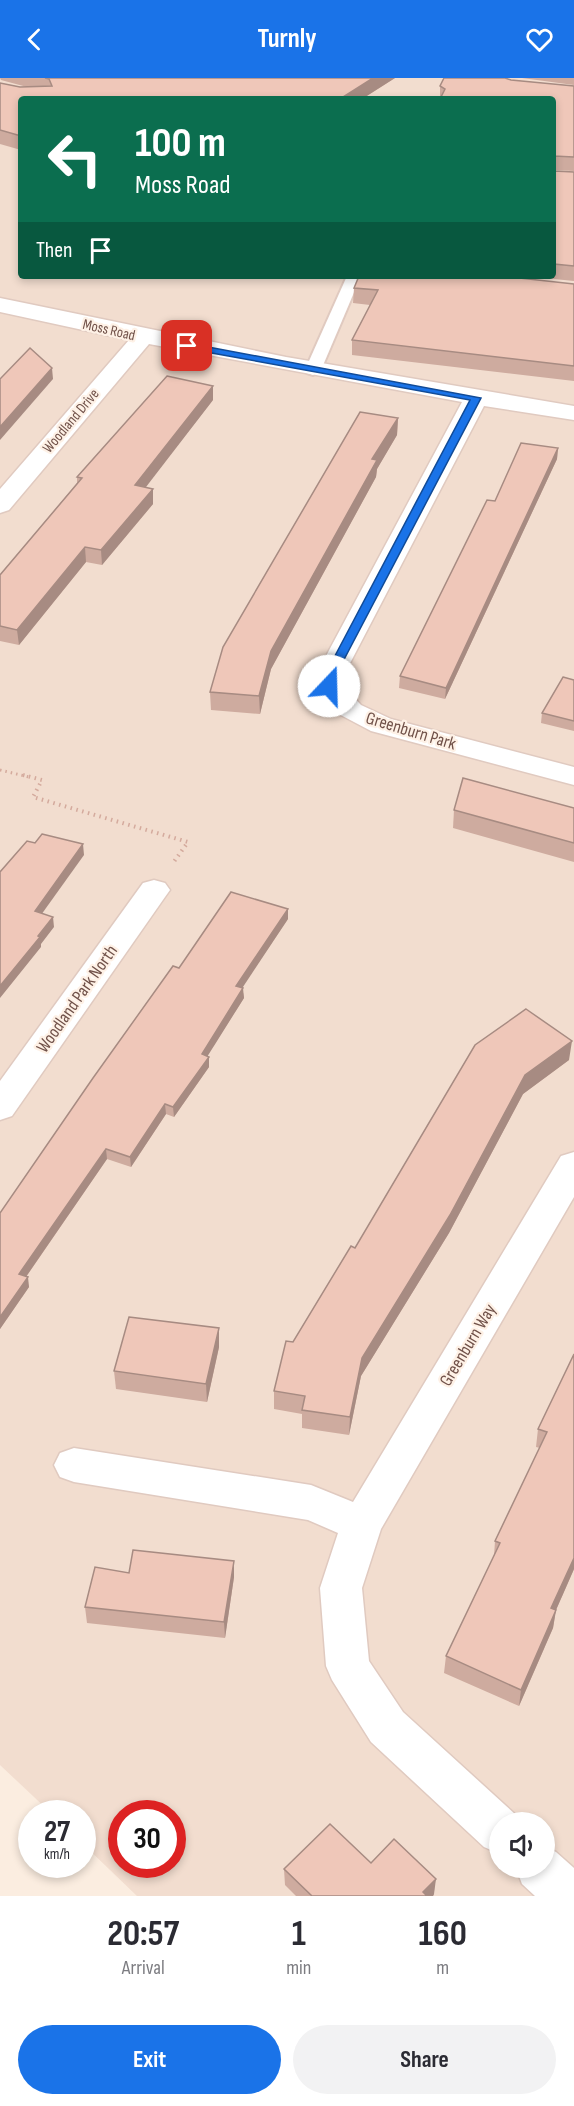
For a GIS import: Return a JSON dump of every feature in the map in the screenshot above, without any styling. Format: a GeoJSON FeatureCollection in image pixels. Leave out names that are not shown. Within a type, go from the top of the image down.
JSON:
{"type":"FeatureCollection","features":[{"type":"Feature","properties":{"kind":"street","name":"Moss Road"},"geometry":{"type":"LineString","coordinates":[[0,305],[143,337],[313,370],[574,413]]}},
{"type":"Feature","properties":{"kind":"street","name":"Woodland Drive"},"geometry":{"type":"LineString","coordinates":[[0,505],[143,337]]}},
{"type":"Feature","properties":{"kind":"street","name":"Greenburn Park"},"geometry":{"type":"LineString","coordinates":[[476,398],[332,671],[329,686],[336,700],[352,713],[381,725],[574,776]]}},
{"type":"Feature","properties":{"kind":"street","name":"Woodland Park North"},"geometry":{"type":"LineString","coordinates":[[0,1107],[154,890]]}},
{"type":"Feature","properties":{"kind":"street","name":"Greenburn Way"},"geometry":{"type":"LineString","coordinates":[[489,1821],[387,1727],[348,1666],[341,1588],[362,1524],[574,1166]]}},
{"type":"Feature","properties":{"kind":"street"},"geometry":{"type":"LineString","coordinates":[[74,1465],[311,1503],[362,1524]]}},
{"type":"Feature","properties":{"kind":"street"},"geometry":{"type":"LineString","coordinates":[[550,1878],[570,1896]]}},
{"type":"Feature","properties":{"kind":"lane"},"geometry":{"type":"LineString","coordinates":[[313,370],[353,279]]}},
{"type":"Feature","properties":{"kind":"path"},"geometry":{"type":"LineString","coordinates":[[0,770],[42,780],[33,797],[188,842],[154,890]]}},
{"type":"Feature","properties":{"kind":"shaded area"},"geometry":{"type":"Polygon","coordinates":[[[0,78],[574,78],[574,1896],[137,1896],[118,1878],[186,1878],[186,1800],[108,1800],[108,1868],[96,1857],[96,1800],[37,1800],[0,1765],[0,78]]]}},
{"type":"Feature","properties":{"kind":"building"},"geometry":{"type":"Polygon","coordinates":[[[45,78],[373,78],[345,96],[18,96],[18,135],[0,130],[0,83],[20,87],[52,86],[49,79],[45,78]]]}},
{"type":"Feature","properties":{"kind":"building"},"geometry":{"type":"Polygon","coordinates":[[[444,78],[505,78],[574,86],[574,157],[556,156],[556,96],[442,96],[445,89],[440,86],[444,78]]]}},
{"type":"Feature","properties":{"kind":"building"},"geometry":{"type":"Polygon","coordinates":[[[556,171],[574,172],[574,266],[556,264],[556,171]]]}},
{"type":"Feature","properties":{"kind":"building"},"geometry":{"type":"Polygon","coordinates":[[[358,279],[529,279],[574,284],[574,366],[352,340],[378,290],[354,288],[358,279]]]}},
{"type":"Feature","properties":{"kind":"building"},"geometry":{"type":"Polygon","coordinates":[[[30,348],[52,368],[0,427],[0,379],[30,348]]]}},
{"type":"Feature","properties":{"kind":"building"},"geometry":{"type":"Polygon","coordinates":[[[167,376],[213,386],[135,485],[153,489],[101,550],[85,547],[17,630],[0,626],[0,575],[82,478],[77,477],[167,376]]]}},
{"type":"Feature","properties":{"kind":"building"},"geometry":{"type":"Polygon","coordinates":[[[360,412],[398,418],[372,459],[377,460],[271,651],[259,696],[210,692],[223,647],[360,412]]]}},
{"type":"Feature","properties":{"kind":"building"},"geometry":{"type":"Polygon","coordinates":[[[521,443],[558,448],[446,688],[400,676],[487,500],[495,501],[521,443]]]}},
{"type":"Feature","properties":{"kind":"building"},"geometry":{"type":"Polygon","coordinates":[[[563,677],[574,680],[574,721],[542,713],[563,677]]]}},
{"type":"Feature","properties":{"kind":"building"},"geometry":{"type":"Polygon","coordinates":[[[463,778],[574,808],[574,843],[454,810],[463,778]]]}},
{"type":"Feature","properties":{"kind":"building"},"geometry":{"type":"Polygon","coordinates":[[[42,834],[83,844],[35,911],[53,917],[38,936],[40,937],[0,986],[0,872],[27,841],[35,843],[42,834]]]}},
{"type":"Feature","properties":{"kind":"building"},"geometry":{"type":"Polygon","coordinates":[[[231,892],[288,909],[236,986],[243,988],[202,1054],[209,1057],[173,1107],[165,1104],[130,1157],[106,1149],[19,1274],[28,1277],[0,1317],[0,1213],[173,966],[179,968],[231,892]]]}},
{"type":"Feature","properties":{"kind":"building"},"geometry":{"type":"Polygon","coordinates":[[[526,1009],[572,1041],[525,1075],[450,1215],[362,1358],[350,1417],[302,1410],[305,1396],[274,1391],[286,1341],[293,1342],[351,1246],[355,1248],[475,1045],[526,1009]]]}},
{"type":"Feature","properties":{"kind":"building"},"geometry":{"type":"Polygon","coordinates":[[[129,1317],[219,1328],[206,1384],[114,1371],[129,1317]]]}},
{"type":"Feature","properties":{"kind":"building"},"geometry":{"type":"Polygon","coordinates":[[[574,1354],[574,1558],[551,1608],[556,1610],[521,1690],[446,1656],[500,1543],[495,1541],[547,1432],[538,1429],[574,1354]]]}},
{"type":"Feature","properties":{"kind":"building"},"geometry":{"type":"Polygon","coordinates":[[[133,1550],[234,1561],[224,1622],[85,1607],[95,1567],[129,1573],[133,1550]]]}},
{"type":"Feature","properties":{"kind":"building"},"geometry":{"type":"Polygon","coordinates":[[[330,1824],[371,1863],[394,1839],[436,1879],[423,1892],[427,1896],[312,1896],[284,1869],[330,1824]]]}},
{"type":"Feature","properties":{"kind":"route"},"geometry":{"type":"LineString","coordinates":[[187,346],[326,373],[476,398],[332,671],[329,686]]}}]}
